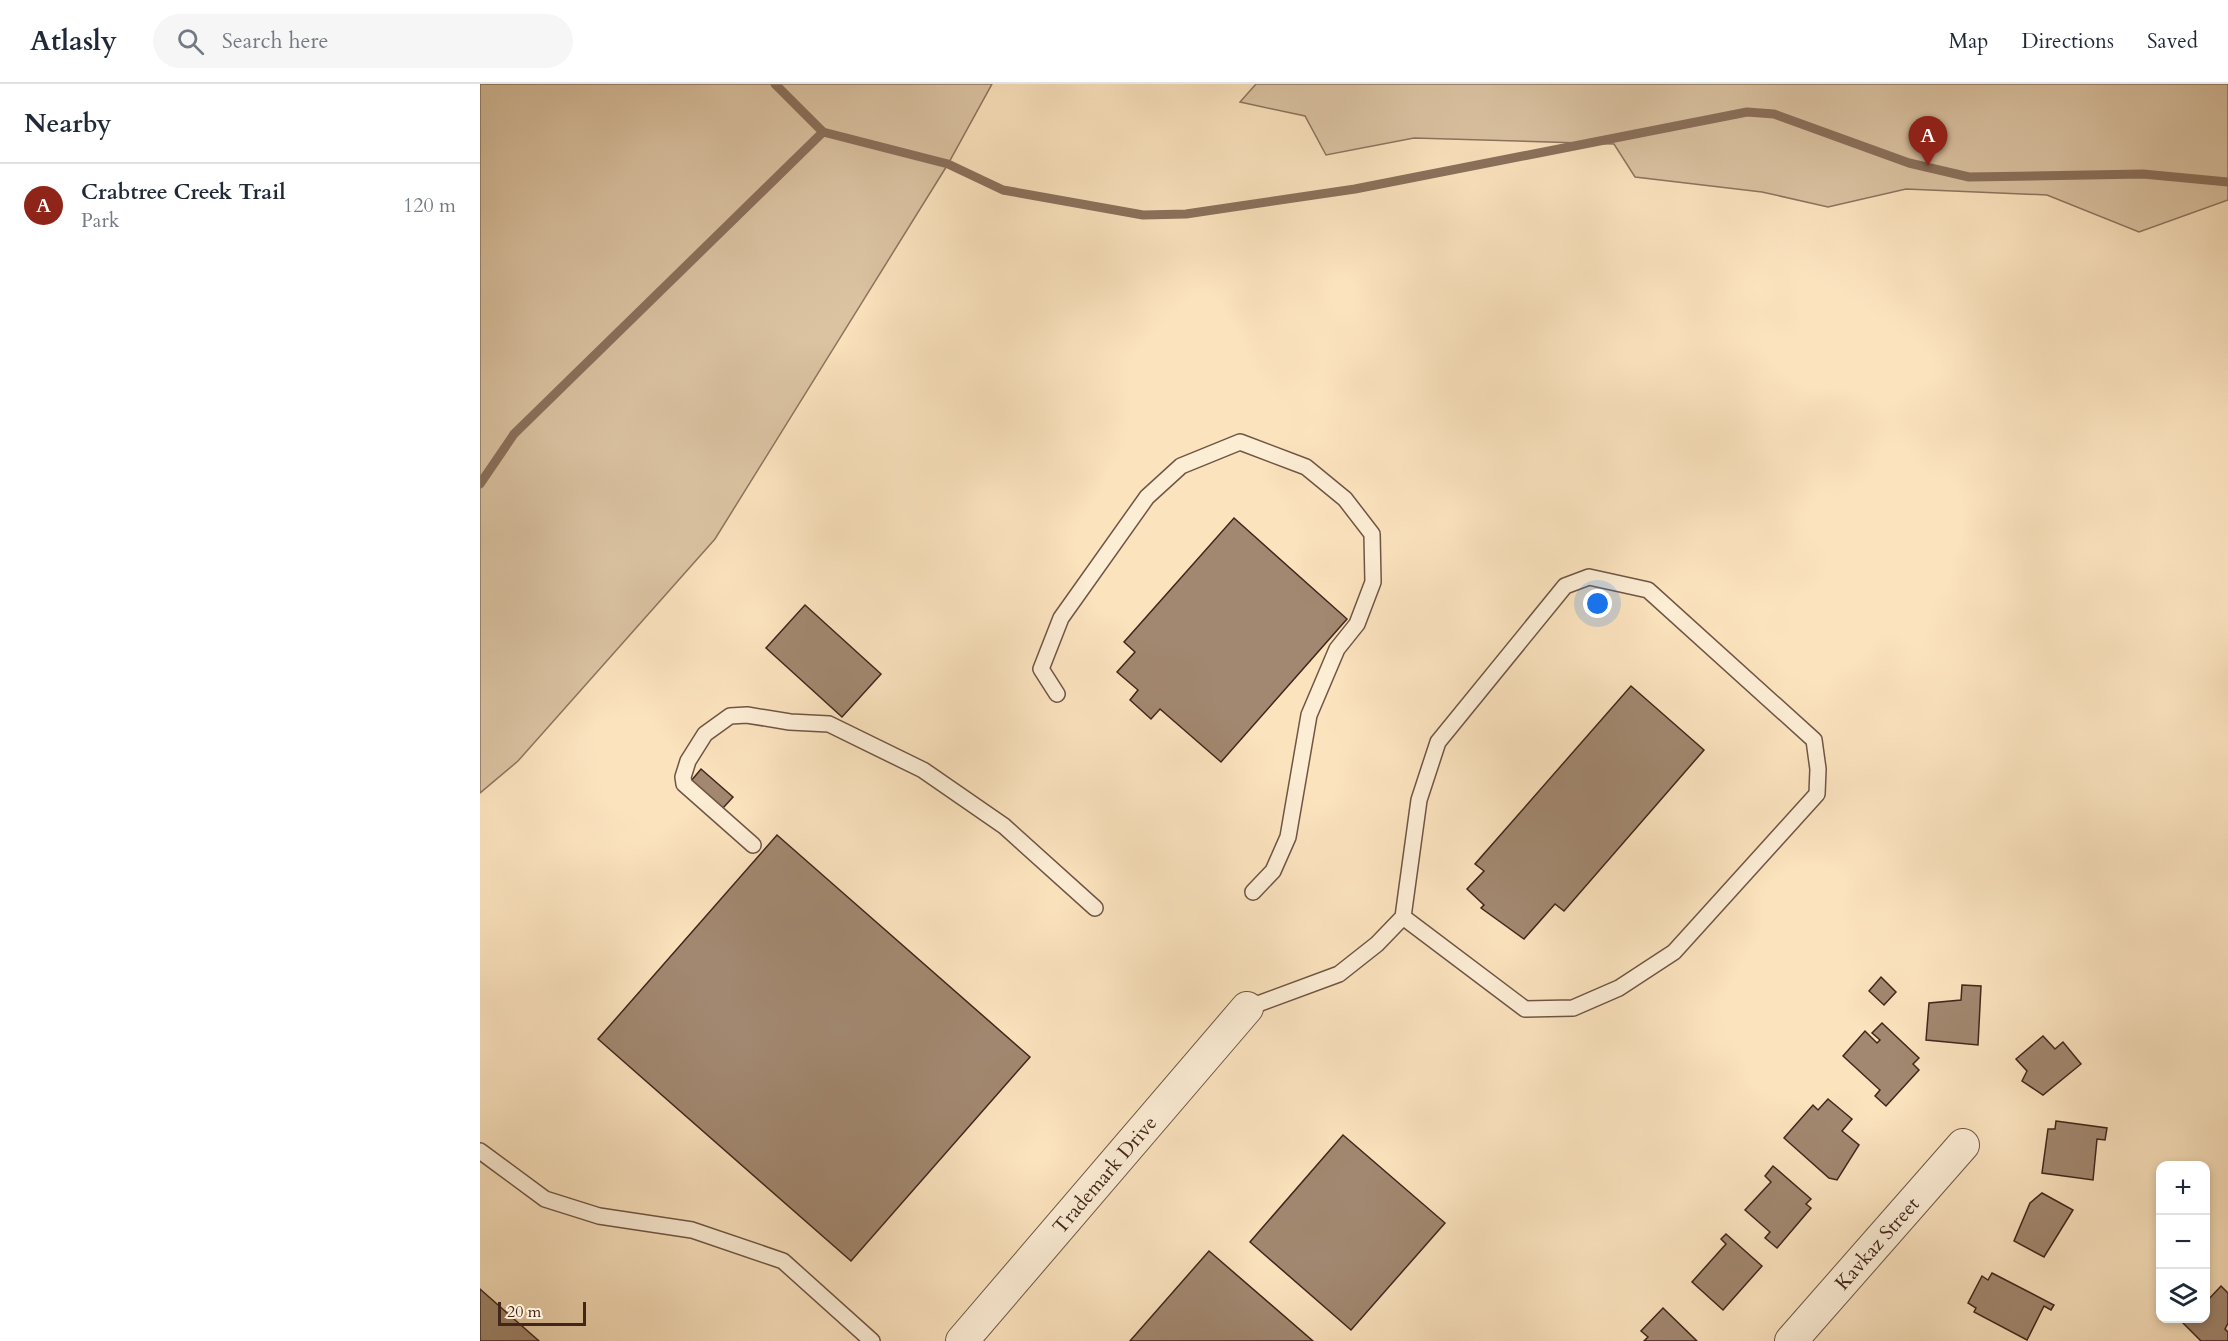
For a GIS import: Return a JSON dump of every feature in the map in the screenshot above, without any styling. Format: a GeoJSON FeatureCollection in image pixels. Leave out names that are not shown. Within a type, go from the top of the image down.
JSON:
{"type":"FeatureCollection","features":[{"type":"Feature","properties":{"kind":"street","name":"Trademark Drive"},"geometry":{"type":"LineString","coordinates":[[962,1341],[1247,1008]]}},
{"type":"Feature","properties":{"kind":"street","name":"Kavkaz Street"},"geometry":{"type":"LineString","coordinates":[[1791,1341],[1963,1145]]}},
{"type":"Feature","properties":{"kind":"lane"},"geometry":{"type":"LineString","coordinates":[[1057,694],[1041,669],[1061,618],[1147,497],[1181,465],[1240,442],[1306,467],[1345,499],[1372,534],[1373,582],[1356,624],[1336,649],[1309,715],[1288,837],[1273,871],[1252,892]]}},
{"type":"Feature","properties":{"kind":"lane"},"geometry":{"type":"LineString","coordinates":[[1247,1008],[1339,975],[1377,944],[1403,917],[1419,800],[1438,742],[1566,586],[1589,577],[1648,590],[1814,740],[1818,769],[1817,794],[1674,952],[1619,988],[1573,1008],[1525,1009],[1403,917]]}},
{"type":"Feature","properties":{"kind":"lane"},"geometry":{"type":"LineString","coordinates":[[753,845],[684,784],[682,777],[688,761],[705,734],[730,716],[747,714],[790,722],[829,724],[923,770],[1004,826],[1095,908]]}},
{"type":"Feature","properties":{"kind":"lane"},"geometry":{"type":"LineString","coordinates":[[480,1151],[545,1199],[599,1216],[692,1230],[783,1261],[872,1341]]}},
{"type":"Feature","properties":{"kind":"shaded area"},"geometry":{"type":"Polygon","coordinates":[[[480,84],[992,84],[948,164],[715,539],[518,761],[480,793],[480,84]]]}},
{"type":"Feature","properties":{"kind":"shaded area"},"geometry":{"type":"Polygon","coordinates":[[[1256,84],[2228,84],[2228,200],[2139,232],[2047,195],[1906,189],[1828,207],[1762,192],[1635,177],[1614,144],[1414,138],[1326,155],[1305,116],[1240,102],[1256,84]]]}},
{"type":"Feature","properties":{"kind":"building"},"geometry":{"type":"Polygon","coordinates":[[[1234,518],[1347,619],[1221,762],[1160,709],[1151,719],[1130,700],[1138,690],[1117,672],[1135,652],[1124,642],[1234,518]]]}},
{"type":"Feature","properties":{"kind":"building"},"geometry":{"type":"Polygon","coordinates":[[[805,605],[881,674],[842,717],[766,648],[805,605]]]}},
{"type":"Feature","properties":{"kind":"building"},"geometry":{"type":"Polygon","coordinates":[[[1631,686],[1704,750],[1564,911],[1555,904],[1524,939],[1481,908],[1484,905],[1467,889],[1484,871],[1475,864],[1631,686]]]}},
{"type":"Feature","properties":{"kind":"building"},"geometry":{"type":"Polygon","coordinates":[[[701,769],[733,797],[723,808],[691,781],[701,769]]]}},
{"type":"Feature","properties":{"kind":"building"},"geometry":{"type":"Polygon","coordinates":[[[777,835],[1030,1057],[851,1261],[598,1039],[777,835]]]}},
{"type":"Feature","properties":{"kind":"building"},"geometry":{"type":"Polygon","coordinates":[[[1881,977],[1896,992],[1884,1005],[1869,991],[1881,977]]]}},
{"type":"Feature","properties":{"kind":"building"},"geometry":{"type":"Polygon","coordinates":[[[1962,985],[1981,986],[1978,1045],[1926,1040],[1929,1003],[1961,1000],[1962,985]]]}},
{"type":"Feature","properties":{"kind":"building"},"geometry":{"type":"Polygon","coordinates":[[[1882,1023],[1919,1058],[1913,1064],[1919,1070],[1886,1106],[1875,1096],[1880,1090],[1843,1056],[1865,1031],[1877,1043],[1880,1040],[1872,1033],[1882,1023]]]}},
{"type":"Feature","properties":{"kind":"building"},"geometry":{"type":"Polygon","coordinates":[[[2043,1036],[2055,1049],[2063,1042],[2081,1064],[2043,1095],[2022,1081],[2027,1071],[2016,1059],[2043,1036]]]}},
{"type":"Feature","properties":{"kind":"building"},"geometry":{"type":"Polygon","coordinates":[[[1828,1099],[1852,1119],[1842,1131],[1859,1145],[1837,1180],[1829,1178],[1784,1138],[1813,1105],[1818,1110],[1828,1099]]]}},
{"type":"Feature","properties":{"kind":"building"},"geometry":{"type":"Polygon","coordinates":[[[2056,1121],[2107,1128],[2105,1140],[2097,1139],[2093,1180],[2042,1173],[2048,1129],[2055,1129],[2056,1121]]]}},
{"type":"Feature","properties":{"kind":"building"},"geometry":{"type":"Polygon","coordinates":[[[1343,1135],[1445,1223],[1351,1330],[1250,1242],[1343,1135]]]}},
{"type":"Feature","properties":{"kind":"building"},"geometry":{"type":"Polygon","coordinates":[[[1773,1166],[1811,1199],[1806,1204],[1811,1208],[1777,1248],[1765,1238],[1770,1232],[1745,1210],[1771,1182],[1765,1176],[1773,1166]]]}},
{"type":"Feature","properties":{"kind":"building"},"geometry":{"type":"Polygon","coordinates":[[[2042,1193],[2073,1210],[2044,1257],[2014,1241],[2030,1203],[2042,1193]]]}},
{"type":"Feature","properties":{"kind":"building"},"geometry":{"type":"Polygon","coordinates":[[[1726,1234],[1762,1266],[1723,1310],[1692,1282],[1726,1244],[1721,1239],[1726,1234]]]}},
{"type":"Feature","properties":{"kind":"building"},"geometry":{"type":"Polygon","coordinates":[[[1209,1251],[1313,1341],[1130,1341],[1209,1251]]]}},
{"type":"Feature","properties":{"kind":"building"},"geometry":{"type":"Polygon","coordinates":[[[1992,1273],[2054,1305],[2051,1310],[2044,1306],[2027,1340],[1974,1312],[1976,1308],[1968,1303],[1982,1276],[1988,1280],[1992,1273]]]}},
{"type":"Feature","properties":{"kind":"building"},"geometry":{"type":"Polygon","coordinates":[[[2221,1286],[2228,1293],[2228,1323],[2225,1329],[2228,1332],[2228,1341],[2201,1341],[2183,1323],[2210,1323],[2210,1298],[2221,1286]]]}},
{"type":"Feature","properties":{"kind":"building"},"geometry":{"type":"Polygon","coordinates":[[[480,1289],[539,1341],[480,1341],[480,1289]]]}},
{"type":"Feature","properties":{"kind":"building"},"geometry":{"type":"Polygon","coordinates":[[[1663,1308],[1697,1341],[1644,1341],[1648,1337],[1641,1331],[1663,1308]]]}},
{"type":"Feature","properties":{"kind":"waterway"},"geometry":{"type":"LineString","coordinates":[[775,84],[823,132],[948,164],[1003,190],[1143,215],[1186,214],[1355,189],[1747,112],[1774,114],[1909,163],[1969,177],[2143,174],[2228,182]]}},
{"type":"Feature","properties":{"kind":"waterway"},"geometry":{"type":"LineString","coordinates":[[480,484],[514,434],[823,132]]}},
{"type":"Feature","properties":{"kind":"place","name":"Crabtree Creek Trail"},"geometry":{"type":"Point","coordinates":[1928,166]}}]}
